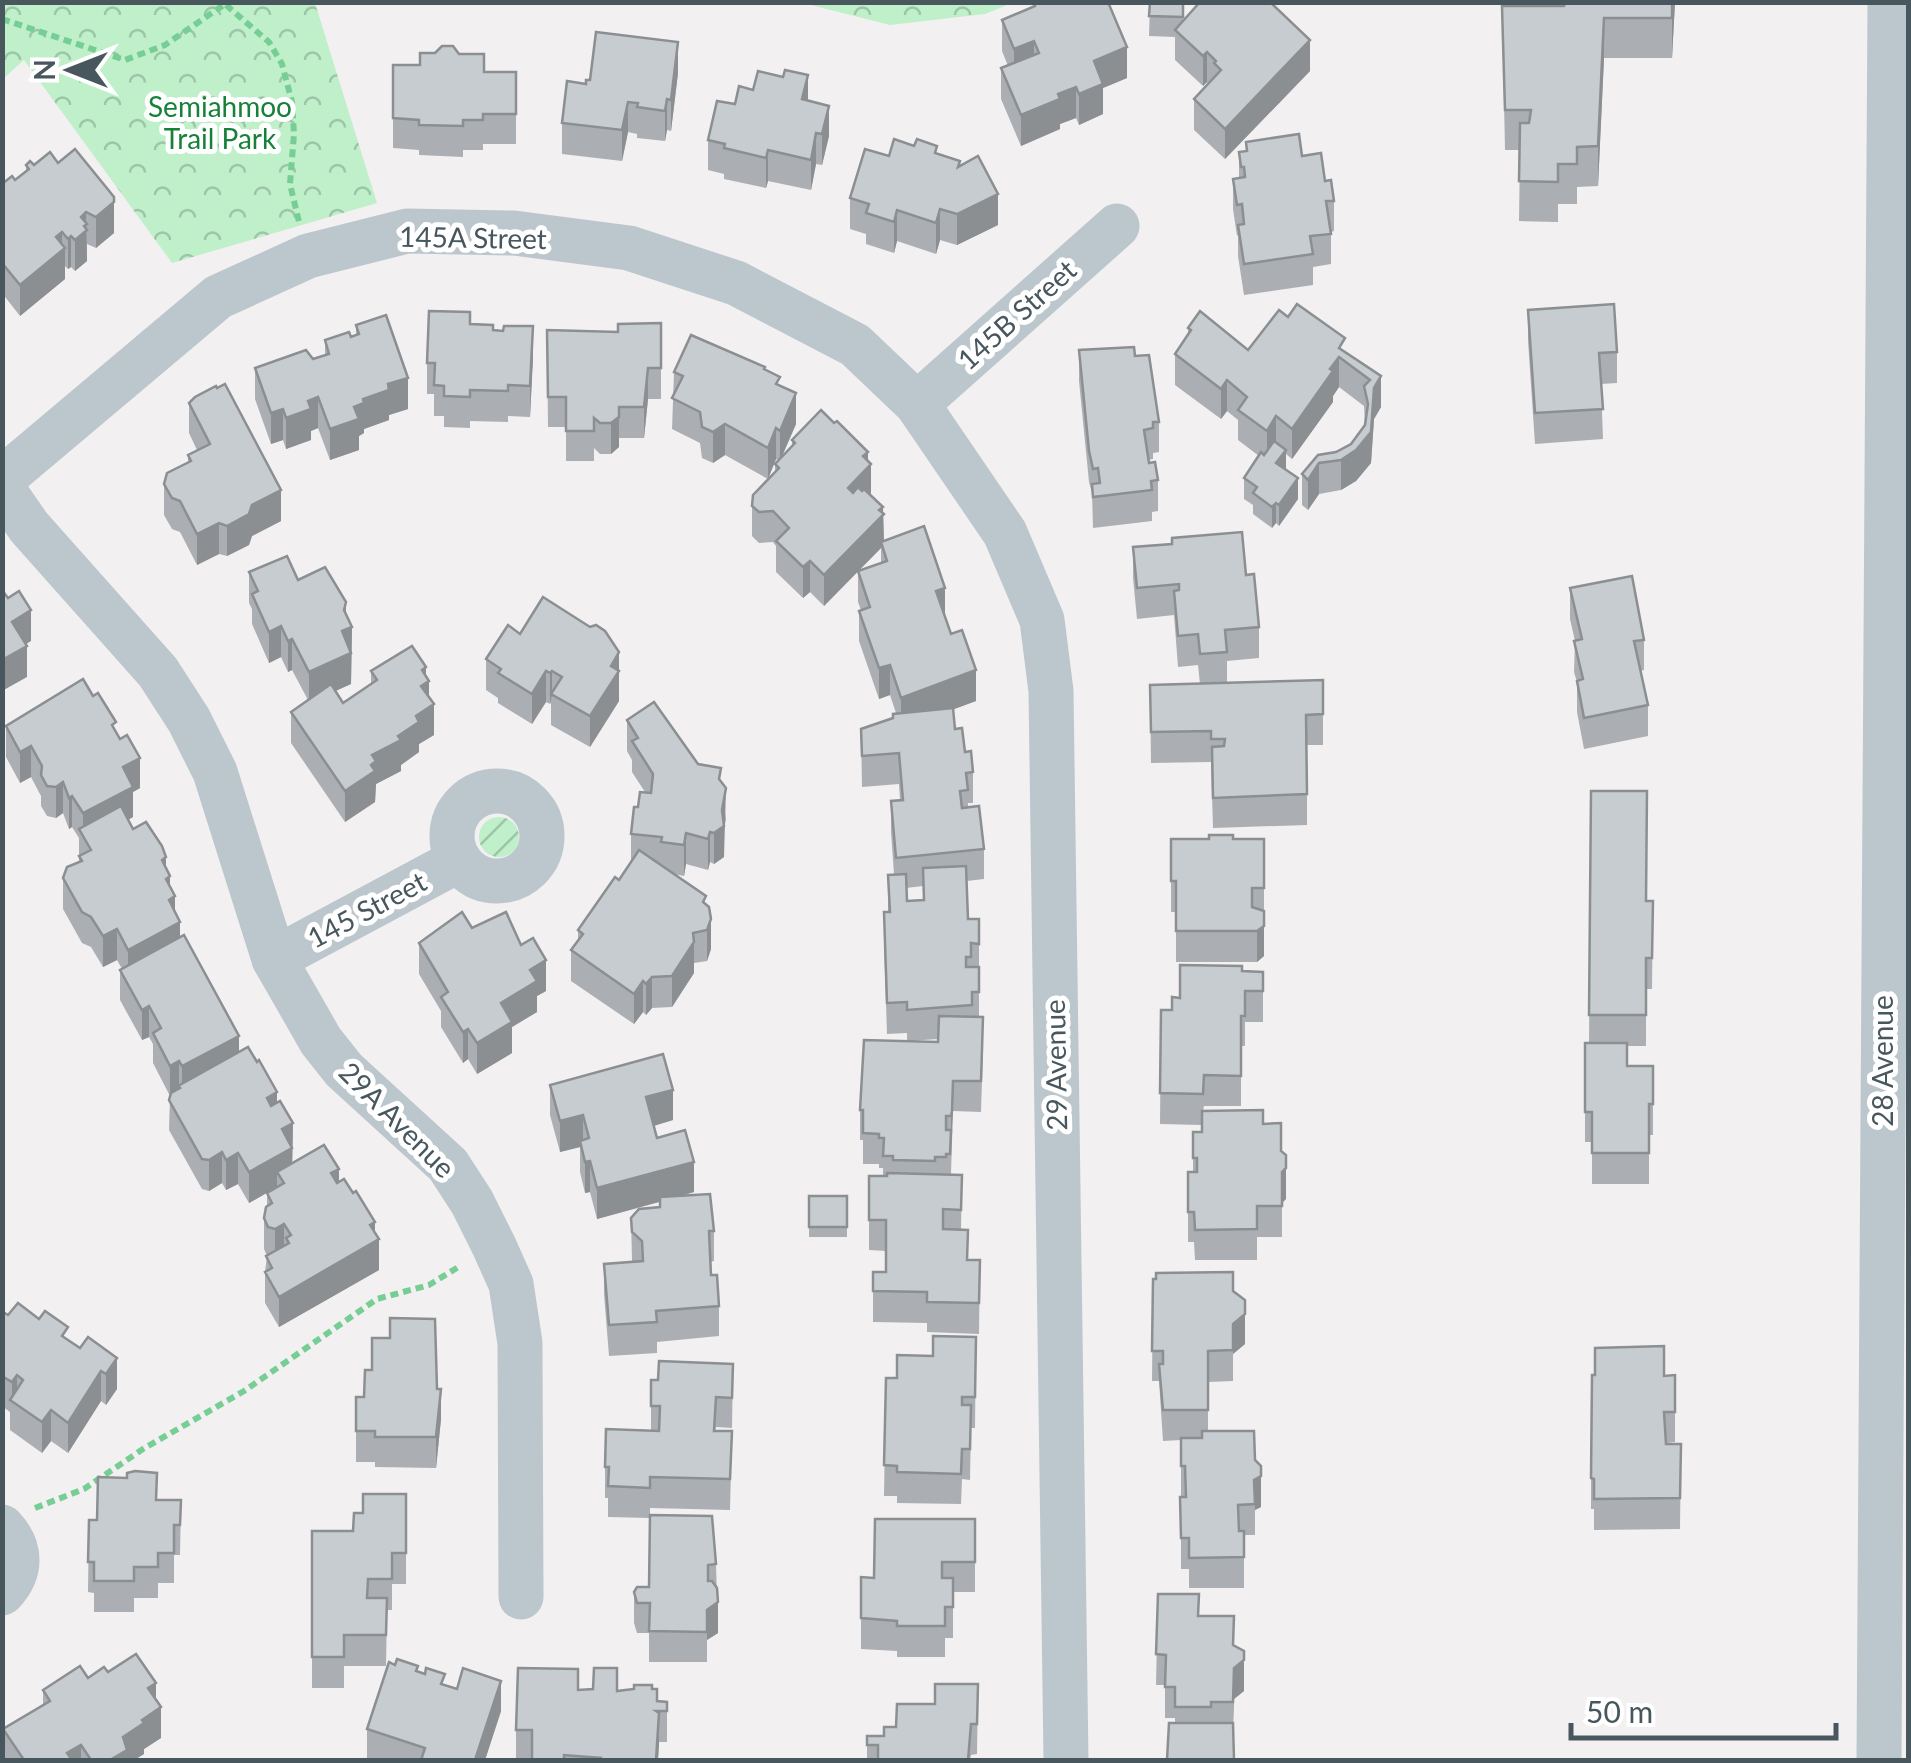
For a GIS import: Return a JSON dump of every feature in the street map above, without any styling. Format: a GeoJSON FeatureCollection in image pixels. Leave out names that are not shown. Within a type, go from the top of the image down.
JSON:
{"type":"FeatureCollection","features":[{"type":"Feature","properties":{"kind":"street","name":"28 Avenue"},"geometry":{"type":"LineString","coordinates":[[1878,1760],[1890,2]]}},
{"type":"Feature","properties":{"kind":"street","name":"145B Street"},"geometry":{"type":"LineString","coordinates":[[918,404],[1118,226]]}},
{"type":"Feature","properties":{"kind":"street","name":"145A Street"},"geometry":{"type":"LineString","coordinates":[[2,480],[218,297],[308,256],[407,231],[514,233],[629,248],[736,282],[856,344],[918,404]]}},
{"type":"Feature","properties":{"kind":"street","name":"29 Avenue"},"geometry":{"type":"LineString","coordinates":[[918,404],[1005,533],[1042,620],[1051,691],[1066,1760]]}},
{"type":"Feature","properties":{"kind":"street","name":"29A Avenue"},"geometry":{"type":"LineString","coordinates":[[2,488],[29,527],[158,672],[189,720],[214,772],[274,959],[321,1041],[344,1070],[448,1165],[472,1202],[511,1284],[520,1343],[522,1596]]}},
{"type":"Feature","properties":{"kind":"street","name":"145 Street"},"geometry":{"type":"LineString","coordinates":[[274,959],[459,860]]}},
{"type":"Feature","properties":{"kind":"street"},"geometry":{"type":"LineString","coordinates":[[2,1594],[14,1580],[18,1566],[13,1520]]}},
{"type":"Feature","properties":{"kind":"path"},"geometry":{"type":"LineString","coordinates":[[2,20],[125,60],[165,45],[227,4],[270,42],[282,64],[292,102],[290,184],[303,238]]}},
{"type":"Feature","properties":{"kind":"path"},"geometry":{"type":"LineString","coordinates":[[13,1520],[84,1489],[143,1449],[244,1391],[377,1300],[429,1285],[461,1265]]}},
{"type":"Feature","properties":{"kind":"green space","name":"Semiahmoo Trail Park"},"geometry":{"type":"Polygon","coordinates":[[[3,2],[315,3],[377,203],[172,263],[24,60],[3,79],[3,2]]]}},
{"type":"Feature","properties":{"kind":"green space"},"geometry":{"type":"Polygon","coordinates":[[[803,3],[1012,3],[985,14],[890,25],[803,3]]]}},
{"type":"Feature","properties":{"kind":"green space"},"geometry":{"type":"Polygon","coordinates":[[[499,817],[513,823],[519,837],[513,851],[499,857],[485,851],[479,837],[485,823],[499,817]]]}},
{"type":"Feature","properties":{"kind":"building"},"geometry":{"type":"Polygon","coordinates":[[[1036,2],[1108,2],[1127,47],[1094,61],[1103,84],[1079,94],[1076,87],[1058,94],[1060,99],[1021,115],[1001,68],[1039,53],[1034,41],[1014,49],[1002,20],[1035,6],[1036,2]]]}},
{"type":"Feature","properties":{"kind":"building"},"geometry":{"type":"Polygon","coordinates":[[[1150,2],[1183,2],[1183,17],[1149,16],[1150,2]]]}},
{"type":"Feature","properties":{"kind":"building"},"geometry":{"type":"Polygon","coordinates":[[[1200,2],[1270,2],[1310,40],[1225,129],[1194,99],[1221,70],[1207,52],[1203,56],[1175,30],[1200,2]]]}},
{"type":"Feature","properties":{"kind":"building"},"geometry":{"type":"Polygon","coordinates":[[[1565,2],[1672,2],[1672,18],[1604,18],[1598,146],[1577,147],[1577,164],[1558,164],[1558,182],[1519,181],[1520,123],[1529,123],[1531,110],[1505,110],[1502,6],[1564,6],[1565,2]]]}},
{"type":"Feature","properties":{"kind":"building"},"geometry":{"type":"Polygon","coordinates":[[[596,32],[678,42],[671,100],[667,99],[665,111],[628,102],[622,130],[562,123],[567,81],[586,84],[590,80],[596,32]]]}},
{"type":"Feature","properties":{"kind":"building"},"geometry":{"type":"Polygon","coordinates":[[[442,46],[453,46],[459,54],[484,54],[484,72],[516,72],[516,114],[483,114],[483,120],[463,120],[463,126],[419,125],[419,120],[393,118],[393,65],[420,65],[420,53],[435,53],[442,46]]]}},
{"type":"Feature","properties":{"kind":"building"},"geometry":{"type":"Polygon","coordinates":[[[785,70],[808,75],[802,99],[829,106],[822,134],[816,133],[811,160],[768,150],[766,158],[708,140],[717,101],[735,104],[739,86],[753,90],[758,71],[783,77],[785,70]]]}},
{"type":"Feature","properties":{"kind":"building"},"geometry":{"type":"Polygon","coordinates":[[[1299,134],[1302,156],[1321,153],[1325,181],[1331,180],[1334,201],[1326,201],[1331,234],[1310,236],[1313,254],[1244,264],[1238,225],[1244,224],[1242,204],[1237,205],[1233,179],[1245,177],[1239,152],[1247,151],[1246,142],[1299,134]]]}},
{"type":"Feature","properties":{"kind":"building"},"geometry":{"type":"Polygon","coordinates":[[[894,139],[914,146],[917,139],[937,146],[935,153],[960,161],[958,167],[978,156],[998,194],[957,214],[940,209],[936,223],[897,210],[894,222],[866,213],[869,204],[850,198],[865,149],[889,156],[894,139]]]}},
{"type":"Feature","properties":{"kind":"building"},"geometry":{"type":"Polygon","coordinates":[[[75,149],[114,202],[96,217],[86,212],[81,217],[87,230],[75,240],[62,232],[56,237],[65,248],[20,285],[2,263],[2,184],[29,169],[26,165],[30,161],[34,165],[50,152],[58,163],[75,149]]]}},
{"type":"Feature","properties":{"kind":"building"},"geometry":{"type":"Polygon","coordinates":[[[1297,304],[1345,338],[1339,348],[1381,376],[1374,388],[1371,432],[1341,460],[1319,463],[1308,480],[1302,474],[1318,455],[1351,444],[1365,425],[1368,404],[1364,386],[1370,380],[1339,357],[1292,429],[1276,416],[1267,431],[1238,410],[1247,397],[1227,380],[1221,389],[1175,354],[1200,311],[1248,350],[1279,310],[1288,317],[1297,304]]]}},
{"type":"Feature","properties":{"kind":"building"},"geometry":{"type":"Polygon","coordinates":[[[1614,304],[1617,352],[1599,353],[1603,409],[1535,413],[1528,310],[1614,304]]]}},
{"type":"Feature","properties":{"kind":"building"},"geometry":{"type":"Polygon","coordinates":[[[429,311],[470,312],[470,324],[493,325],[493,330],[533,326],[530,386],[508,385],[508,391],[470,390],[470,397],[444,396],[444,386],[434,385],[435,363],[427,363],[429,311]]]}},
{"type":"Feature","properties":{"kind":"building"},"geometry":{"type":"Polygon","coordinates":[[[386,315],[408,378],[388,384],[389,390],[363,399],[364,403],[354,407],[359,419],[330,429],[318,397],[308,401],[311,409],[286,418],[283,409],[271,413],[255,368],[306,350],[313,359],[329,354],[325,340],[349,332],[351,337],[359,334],[356,325],[386,315]]]}},
{"type":"Feature","properties":{"kind":"building"},"geometry":{"type":"Polygon","coordinates":[[[661,323],[661,368],[648,368],[644,407],[619,407],[619,417],[611,423],[600,423],[594,418],[594,431],[566,431],[566,397],[548,397],[547,330],[618,332],[618,324],[661,323]]]}},
{"type":"Feature","properties":{"kind":"building"},"geometry":{"type":"Polygon","coordinates":[[[691,335],[765,367],[780,377],[776,384],[796,393],[768,448],[725,424],[713,432],[702,427],[700,412],[672,398],[683,376],[674,372],[691,335]]]}},
{"type":"Feature","properties":{"kind":"building"},"geometry":{"type":"Polygon","coordinates":[[[1134,347],[1135,356],[1149,355],[1159,422],[1144,430],[1149,463],[1155,462],[1158,480],[1151,481],[1152,490],[1093,497],[1092,484],[1100,483],[1089,451],[1079,350],[1134,347]]]}},
{"type":"Feature","properties":{"kind":"building"},"geometry":{"type":"Polygon","coordinates":[[[225,384],[281,490],[252,505],[249,514],[227,526],[219,523],[197,534],[180,501],[172,498],[164,484],[167,473],[191,461],[188,455],[210,444],[189,403],[225,384]]]}},
{"type":"Feature","properties":{"kind":"building"},"geometry":{"type":"Polygon","coordinates":[[[821,410],[868,452],[863,456],[871,464],[848,488],[853,493],[858,487],[864,489],[883,507],[879,510],[884,514],[824,575],[810,561],[803,567],[776,541],[789,528],[773,511],[759,512],[752,506],[753,495],[779,468],[775,464],[795,443],[792,440],[821,410]]]}},
{"type":"Feature","properties":{"kind":"building"},"geometry":{"type":"Polygon","coordinates":[[[1274,441],[1286,450],[1276,463],[1298,478],[1279,505],[1272,507],[1253,493],[1257,487],[1244,478],[1261,452],[1264,455],[1274,441]]]}},
{"type":"Feature","properties":{"kind":"building"},"geometry":{"type":"Polygon","coordinates":[[[924,526],[945,588],[936,591],[951,634],[962,630],[976,670],[901,698],[890,665],[879,668],[859,611],[870,607],[858,571],[887,561],[881,542],[924,526]]]}},
{"type":"Feature","properties":{"kind":"building"},"geometry":{"type":"Polygon","coordinates":[[[1242,532],[1246,575],[1254,574],[1259,627],[1225,630],[1227,652],[1200,654],[1198,634],[1178,636],[1174,591],[1179,590],[1179,584],[1137,588],[1133,547],[1172,544],[1172,538],[1242,532]]]}},
{"type":"Feature","properties":{"kind":"building"},"geometry":{"type":"Polygon","coordinates":[[[287,556],[298,580],[325,567],[346,602],[344,610],[352,627],[342,631],[351,653],[309,672],[281,626],[269,632],[252,594],[258,591],[249,572],[287,556]]]}},
{"type":"Feature","properties":{"kind":"building"},"geometry":{"type":"Polygon","coordinates":[[[1632,576],[1644,640],[1634,641],[1648,705],[1584,718],[1577,681],[1583,679],[1574,641],[1582,639],[1570,588],[1632,576]]]}},
{"type":"Feature","properties":{"kind":"building"},"geometry":{"type":"Polygon","coordinates":[[[2,590],[8,598],[19,591],[31,610],[12,622],[27,646],[2,660],[2,590]]]}},
{"type":"Feature","properties":{"kind":"building"},"geometry":{"type":"Polygon","coordinates":[[[543,597],[590,627],[596,625],[605,631],[619,652],[611,666],[619,671],[590,716],[551,694],[562,677],[552,671],[546,671],[532,694],[498,673],[501,669],[486,659],[508,625],[520,634],[543,597]]]}},
{"type":"Feature","properties":{"kind":"building"},"geometry":{"type":"Polygon","coordinates":[[[412,646],[426,667],[422,670],[429,681],[421,686],[434,704],[416,716],[419,722],[398,736],[401,740],[372,755],[375,771],[345,791],[291,712],[331,684],[343,703],[377,680],[371,671],[412,646]]]}},
{"type":"Feature","properties":{"kind":"building"},"geometry":{"type":"Polygon","coordinates":[[[83,679],[93,696],[98,693],[116,722],[112,725],[120,739],[127,735],[140,758],[123,767],[133,787],[83,813],[72,796],[69,798],[63,782],[56,787],[47,786],[31,746],[20,752],[6,726],[83,679]]]}},
{"type":"Feature","properties":{"kind":"building"},"geometry":{"type":"Polygon","coordinates":[[[1323,680],[1323,714],[1306,715],[1307,794],[1213,798],[1212,747],[1224,746],[1225,739],[1211,739],[1211,731],[1151,732],[1150,685],[1323,680]]]}},
{"type":"Feature","properties":{"kind":"building"},"geometry":{"type":"Polygon","coordinates":[[[654,702],[698,764],[721,768],[719,779],[726,788],[724,826],[710,832],[708,839],[686,833],[684,845],[661,842],[662,837],[631,834],[634,807],[638,807],[640,792],[651,793],[653,774],[632,741],[638,738],[627,720],[654,702]]]}},
{"type":"Feature","properties":{"kind":"building"},"geometry":{"type":"Polygon","coordinates":[[[953,708],[955,729],[962,728],[965,752],[971,751],[973,772],[966,773],[968,790],[960,791],[962,808],[979,806],[984,849],[896,858],[891,801],[903,800],[899,753],[862,756],[861,729],[893,718],[893,714],[953,708]]]}},
{"type":"Feature","properties":{"kind":"building"},"geometry":{"type":"Polygon","coordinates":[[[1591,791],[1647,791],[1646,901],[1653,901],[1652,958],[1646,958],[1646,1015],[1589,1015],[1591,791]]]}},
{"type":"Feature","properties":{"kind":"building"},"geometry":{"type":"Polygon","coordinates":[[[121,806],[133,829],[146,822],[162,846],[166,857],[162,860],[170,876],[166,879],[175,896],[169,900],[180,922],[128,950],[117,929],[103,936],[91,917],[82,912],[63,878],[67,867],[82,861],[79,856],[91,850],[79,829],[121,806]]]}},
{"type":"Feature","properties":{"kind":"building"},"geometry":{"type":"Polygon","coordinates":[[[1209,835],[1264,839],[1264,888],[1252,888],[1252,907],[1264,911],[1264,926],[1257,931],[1176,931],[1171,839],[1209,839],[1209,835]]]}},
{"type":"Feature","properties":{"kind":"building"},"geometry":{"type":"Polygon","coordinates":[[[639,850],[706,896],[703,902],[709,907],[711,919],[707,930],[693,933],[694,942],[672,976],[652,977],[646,984],[643,981],[634,994],[571,950],[583,934],[578,930],[639,850]]]}},
{"type":"Feature","properties":{"kind":"building"},"geometry":{"type":"Polygon","coordinates":[[[966,866],[968,919],[979,919],[979,944],[971,943],[971,957],[966,957],[966,967],[979,967],[979,992],[972,992],[972,1005],[907,1010],[907,1002],[887,1003],[884,912],[890,912],[888,875],[906,874],[907,901],[924,900],[923,868],[966,866]]]}},
{"type":"Feature","properties":{"kind":"building"},"geometry":{"type":"Polygon","coordinates":[[[462,912],[472,928],[506,912],[521,945],[533,938],[546,960],[530,970],[537,981],[501,1003],[512,1022],[477,1043],[468,1029],[463,1032],[441,997],[448,992],[419,943],[462,912]]]}},
{"type":"Feature","properties":{"kind":"building"},"geometry":{"type":"Polygon","coordinates":[[[184,935],[239,1036],[182,1066],[179,1061],[170,1066],[153,1033],[161,1028],[149,1006],[142,1010],[120,970],[184,935]]]}},
{"type":"Feature","properties":{"kind":"building"},"geometry":{"type":"Polygon","coordinates":[[[1180,965],[1242,966],[1242,971],[1263,972],[1263,991],[1245,991],[1241,1076],[1204,1075],[1203,1094],[1160,1093],[1161,1010],[1172,1010],[1172,997],[1180,998],[1180,965]]]}},
{"type":"Feature","properties":{"kind":"building"},"geometry":{"type":"Polygon","coordinates":[[[939,1016],[983,1017],[981,1081],[953,1081],[951,1116],[946,1116],[946,1130],[951,1130],[950,1154],[935,1157],[935,1161],[893,1160],[893,1156],[883,1156],[884,1138],[863,1133],[860,1110],[864,1040],[938,1042],[939,1016]]]}},
{"type":"Feature","properties":{"kind":"building"},"geometry":{"type":"Polygon","coordinates":[[[1585,1043],[1627,1043],[1627,1066],[1653,1066],[1649,1153],[1592,1153],[1592,1112],[1585,1112],[1585,1043]]]}},
{"type":"Feature","properties":{"kind":"building"},"geometry":{"type":"Polygon","coordinates":[[[248,1047],[277,1092],[267,1098],[271,1106],[280,1101],[293,1123],[282,1129],[292,1148],[249,1172],[238,1153],[226,1160],[222,1152],[209,1160],[202,1159],[169,1100],[178,1086],[248,1047]]]}},
{"type":"Feature","properties":{"kind":"building"},"geometry":{"type":"Polygon","coordinates":[[[663,1054],[673,1090],[646,1097],[657,1138],[685,1130],[694,1162],[597,1188],[580,1141],[589,1138],[583,1115],[560,1121],[550,1085],[663,1054]]]}},
{"type":"Feature","properties":{"kind":"building"},"geometry":{"type":"Polygon","coordinates":[[[1263,1110],[1263,1124],[1281,1123],[1281,1151],[1286,1155],[1282,1206],[1257,1206],[1257,1229],[1195,1230],[1194,1212],[1188,1212],[1188,1172],[1197,1172],[1193,1132],[1202,1132],[1202,1111],[1263,1110]]]}},
{"type":"Feature","properties":{"kind":"building"},"geometry":{"type":"Polygon","coordinates":[[[324,1145],[339,1169],[331,1173],[337,1183],[344,1179],[353,1193],[356,1191],[375,1222],[370,1225],[379,1239],[279,1297],[265,1272],[272,1268],[266,1256],[289,1243],[286,1238],[291,1235],[284,1224],[275,1229],[268,1227],[264,1218],[266,1207],[272,1203],[267,1193],[284,1183],[277,1172],[324,1145]]]}},
{"type":"Feature","properties":{"kind":"building"},"geometry":{"type":"Polygon","coordinates":[[[962,1175],[961,1210],[943,1209],[943,1229],[968,1230],[967,1260],[980,1260],[979,1303],[927,1302],[927,1292],[873,1291],[873,1272],[886,1272],[886,1220],[869,1220],[869,1176],[962,1175]]]}},
{"type":"Feature","properties":{"kind":"building"},"geometry":{"type":"Polygon","coordinates":[[[710,1194],[714,1231],[709,1231],[711,1275],[717,1275],[719,1306],[656,1311],[657,1322],[609,1325],[604,1264],[643,1261],[642,1241],[632,1232],[631,1218],[639,1209],[660,1207],[660,1197],[710,1194]]]}},
{"type":"Feature","properties":{"kind":"building"},"geometry":{"type":"Polygon","coordinates":[[[809,1196],[847,1196],[847,1227],[809,1227],[809,1196]]]}},
{"type":"Feature","properties":{"kind":"building"},"geometry":{"type":"Polygon","coordinates":[[[1233,1272],[1233,1291],[1245,1300],[1245,1314],[1233,1324],[1233,1350],[1208,1351],[1208,1410],[1163,1410],[1159,1364],[1163,1364],[1163,1351],[1152,1351],[1156,1273],[1233,1272]]]}},
{"type":"Feature","properties":{"kind":"building"},"geometry":{"type":"Polygon","coordinates":[[[18,1303],[39,1319],[45,1311],[68,1327],[62,1336],[80,1348],[88,1337],[117,1358],[106,1374],[101,1371],[68,1423],[51,1410],[42,1422],[10,1400],[23,1380],[17,1375],[12,1382],[2,1376],[2,1314],[8,1315],[18,1303]]]}},
{"type":"Feature","properties":{"kind":"building"},"geometry":{"type":"Polygon","coordinates":[[[390,1318],[435,1319],[437,1389],[441,1389],[436,1437],[375,1437],[375,1431],[356,1431],[356,1397],[364,1397],[365,1370],[372,1370],[372,1338],[390,1338],[390,1318]]]}},
{"type":"Feature","properties":{"kind":"building"},"geometry":{"type":"Polygon","coordinates":[[[933,1336],[976,1337],[975,1397],[962,1397],[962,1405],[971,1405],[970,1449],[962,1449],[961,1474],[897,1472],[897,1466],[884,1465],[886,1378],[897,1378],[897,1355],[933,1356],[933,1336]]]}},
{"type":"Feature","properties":{"kind":"building"},"geometry":{"type":"Polygon","coordinates":[[[1664,1346],[1664,1376],[1675,1375],[1675,1412],[1664,1412],[1666,1444],[1681,1444],[1680,1498],[1594,1499],[1591,1478],[1595,1348],[1664,1346]]]}},
{"type":"Feature","properties":{"kind":"building"},"geometry":{"type":"Polygon","coordinates":[[[659,1361],[733,1364],[732,1398],[716,1397],[714,1431],[732,1431],[730,1479],[650,1477],[650,1488],[608,1486],[606,1429],[659,1431],[660,1406],[651,1406],[651,1380],[658,1380],[659,1361]]]}},
{"type":"Feature","properties":{"kind":"building"},"geometry":{"type":"Polygon","coordinates":[[[1202,1431],[1254,1431],[1255,1460],[1261,1466],[1261,1476],[1254,1480],[1255,1504],[1238,1505],[1244,1557],[1189,1558],[1189,1538],[1181,1538],[1180,1497],[1186,1497],[1181,1438],[1202,1438],[1202,1431]]]}},
{"type":"Feature","properties":{"kind":"building"},"geometry":{"type":"Polygon","coordinates":[[[127,1473],[157,1473],[156,1500],[181,1500],[180,1525],[174,1525],[174,1553],[158,1553],[158,1567],[134,1567],[134,1581],[94,1581],[94,1562],[88,1562],[89,1520],[97,1520],[98,1477],[127,1478],[127,1473]]]}},
{"type":"Feature","properties":{"kind":"building"},"geometry":{"type":"Polygon","coordinates":[[[363,1494],[406,1494],[406,1553],[392,1553],[392,1579],[368,1579],[367,1598],[387,1598],[386,1635],[344,1635],[344,1657],[312,1657],[312,1531],[353,1531],[354,1513],[363,1513],[363,1494]]]}},
{"type":"Feature","properties":{"kind":"building"},"geometry":{"type":"Polygon","coordinates":[[[650,1515],[712,1516],[716,1564],[708,1565],[708,1581],[717,1588],[718,1602],[707,1610],[707,1632],[649,1631],[650,1603],[637,1603],[634,1592],[637,1587],[649,1587],[650,1515]]]}},
{"type":"Feature","properties":{"kind":"building"},"geometry":{"type":"Polygon","coordinates":[[[875,1519],[975,1519],[975,1562],[942,1562],[942,1578],[953,1578],[953,1607],[945,1607],[945,1626],[897,1626],[897,1621],[861,1618],[861,1577],[874,1578],[875,1519]]]}},
{"type":"Feature","properties":{"kind":"building"},"geometry":{"type":"Polygon","coordinates":[[[1158,1594],[1199,1594],[1198,1616],[1234,1616],[1233,1645],[1244,1651],[1244,1660],[1234,1668],[1233,1702],[1211,1702],[1211,1707],[1175,1707],[1175,1687],[1165,1687],[1166,1655],[1156,1654],[1158,1594]]]}},
{"type":"Feature","properties":{"kind":"building"},"geometry":{"type":"Polygon","coordinates":[[[136,1654],[156,1683],[148,1688],[161,1707],[123,1737],[127,1750],[110,1760],[91,1760],[81,1745],[67,1753],[72,1760],[24,1760],[3,1729],[50,1701],[43,1690],[80,1666],[88,1678],[104,1667],[108,1672],[136,1654]]]}},
{"type":"Feature","properties":{"kind":"building"},"geometry":{"type":"Polygon","coordinates":[[[397,1659],[418,1666],[416,1671],[425,1674],[426,1668],[445,1674],[441,1684],[457,1689],[463,1668],[501,1681],[475,1760],[421,1760],[425,1748],[367,1729],[389,1662],[395,1665],[397,1659]]]}},
{"type":"Feature","properties":{"kind":"building"},"geometry":{"type":"Polygon","coordinates":[[[518,1668],[578,1669],[578,1690],[593,1689],[594,1668],[617,1668],[617,1691],[634,1689],[634,1685],[652,1685],[652,1689],[657,1689],[657,1701],[667,1702],[667,1711],[656,1711],[656,1760],[564,1755],[564,1760],[532,1760],[532,1730],[516,1730],[518,1668]]]}},
{"type":"Feature","properties":{"kind":"building"},"geometry":{"type":"Polygon","coordinates":[[[935,1684],[978,1684],[977,1724],[971,1724],[968,1760],[878,1760],[878,1745],[867,1745],[867,1736],[884,1736],[884,1727],[896,1727],[897,1704],[935,1704],[935,1684]]]}},
{"type":"Feature","properties":{"kind":"building"},"geometry":{"type":"Polygon","coordinates":[[[1169,1723],[1233,1723],[1234,1760],[1167,1760],[1169,1723]]]}}]}
